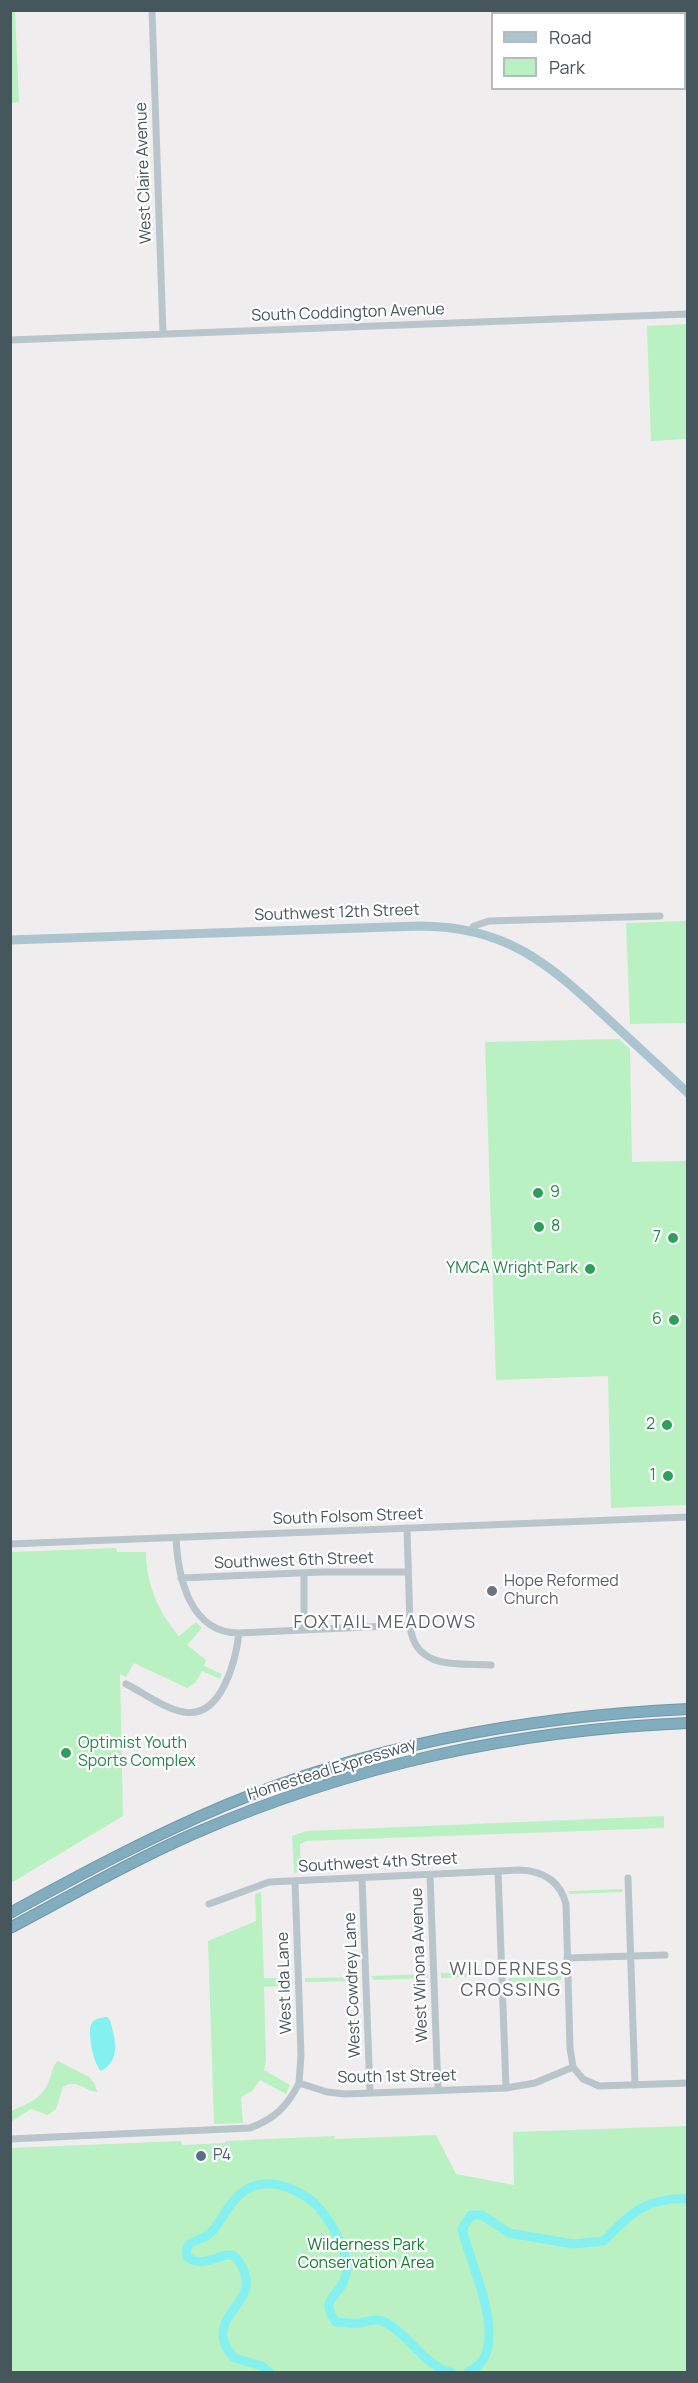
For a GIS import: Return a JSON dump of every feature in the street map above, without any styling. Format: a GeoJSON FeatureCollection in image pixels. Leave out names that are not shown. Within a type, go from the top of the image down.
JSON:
{"type":"FeatureCollection","features":[{"type":"Feature","properties":{"kind":"highway","name":"Homestead Expressway"},"geometry":{"type":"LineString","coordinates":[[10,1913],[168,1831],[239,1800],[330,1768],[410,1746],[491,1729],[570,1717],[687,1709]]}},
{"type":"Feature","properties":{"kind":"highway","name":"Homestead Expressway"},"geometry":{"type":"LineString","coordinates":[[10,1928],[117,1871],[192,1835],[275,1801],[352,1776],[431,1755],[511,1739],[596,1728],[687,1723]]}},
{"type":"Feature","properties":{"kind":"main road","name":"Southwest 12th Street"},"geometry":{"type":"LineString","coordinates":[[10,940],[409,926],[448,927],[470,931]]}},
{"type":"Feature","properties":{"kind":"main road"},"geometry":{"type":"LineString","coordinates":[[470,931],[514,946],[553,969],[687,1093]]}},
{"type":"Feature","properties":{"kind":"street","name":"West Claire Avenue"},"geometry":{"type":"LineString","coordinates":[[152,10],[163,334]]}},
{"type":"Feature","properties":{"kind":"street","name":"South Coddington Avenue"},"geometry":{"type":"LineString","coordinates":[[10,340],[687,314]]}},
{"type":"Feature","properties":{"kind":"street","name":"Southwest 12th Street"},"geometry":{"type":"LineString","coordinates":[[470,931],[474,926],[489,921],[660,916]]}},
{"type":"Feature","properties":{"kind":"street","name":"South Folsom Street"},"geometry":{"type":"LineString","coordinates":[[10,1544],[687,1517]]}},
{"type":"Feature","properties":{"kind":"street"},"geometry":{"type":"LineString","coordinates":[[407,1528],[410,1625],[416,1646],[434,1661],[490,1665]]}},
{"type":"Feature","properties":{"kind":"street"},"geometry":{"type":"LineString","coordinates":[[176,1538],[181,1578],[191,1601],[207,1624],[222,1632],[410,1625]]}},
{"type":"Feature","properties":{"kind":"street","name":"Southwest 6th Street"},"geometry":{"type":"LineString","coordinates":[[181,1578],[408,1572]]}},
{"type":"Feature","properties":{"kind":"street"},"geometry":{"type":"LineString","coordinates":[[304,1573],[304,1630]]}},
{"type":"Feature","properties":{"kind":"street"},"geometry":{"type":"LineString","coordinates":[[126,1684],[182,1712],[203,1710],[214,1702],[225,1683],[236,1654],[239,1633]]}},
{"type":"Feature","properties":{"kind":"street"},"geometry":{"type":"LineString","coordinates":[[498,1871],[506,2088]]}},
{"type":"Feature","properties":{"kind":"street","name":"Southwest 4th Street"},"geometry":{"type":"LineString","coordinates":[[209,1904],[269,1882],[530,1871],[550,1878],[563,1894],[566,1904],[567,1958]]}},
{"type":"Feature","properties":{"kind":"street","name":"West Winona Avenue"},"geometry":{"type":"LineString","coordinates":[[430,1875],[438,2090]]}},
{"type":"Feature","properties":{"kind":"street","name":"West Cowdrey Lane"},"geometry":{"type":"LineString","coordinates":[[363,1878],[370,2092]]}},
{"type":"Feature","properties":{"kind":"street"},"geometry":{"type":"LineString","coordinates":[[628,1878],[635,2085]]}},
{"type":"Feature","properties":{"kind":"street","name":"West Ida Lane"},"geometry":{"type":"LineString","coordinates":[[295,1881],[301,2055],[299,2083]]}},
{"type":"Feature","properties":{"kind":"street"},"geometry":{"type":"LineString","coordinates":[[665,1955],[567,1958],[570,2048],[573,2067],[583,2079],[599,2086],[687,2083]]}},
{"type":"Feature","properties":{"kind":"street","name":"South 1st Street"},"geometry":{"type":"LineString","coordinates":[[299,2083],[337,2094],[506,2088],[535,2083],[573,2067]]}},
{"type":"Feature","properties":{"kind":"street"},"geometry":{"type":"LineString","coordinates":[[10,2139],[250,2128],[280,2113],[299,2083]]}},
{"type":"Feature","properties":{"kind":"green space"},"geometry":{"type":"Polygon","coordinates":[[[10,11],[15,11],[19,102],[11,103],[10,11]]]}},
{"type":"Feature","properties":{"kind":"green space"},"geometry":{"type":"Polygon","coordinates":[[[687,324],[687,439],[651,441],[647,326],[687,324]]]}},
{"type":"Feature","properties":{"kind":"green space"},"geometry":{"type":"Polygon","coordinates":[[[687,921],[687,1023],[630,1024],[626,923],[687,921]]]}},
{"type":"Feature","properties":{"kind":"green space","name":"YMCA Wright Park"},"geometry":{"type":"Polygon","coordinates":[[[619,1039],[630,1049],[632,1162],[687,1161],[687,1505],[611,1508],[608,1376],[496,1380],[485,1042],[619,1039]]]}},
{"type":"Feature","properties":{"kind":"green space","name":"Optimist Youth Sports Complex"},"geometry":{"type":"Polygon","coordinates":[[[116,1548],[117,1552],[146,1552],[151,1586],[165,1617],[179,1636],[196,1622],[202,1628],[187,1645],[206,1660],[204,1666],[222,1674],[220,1679],[202,1671],[196,1682],[187,1688],[134,1663],[126,1677],[120,1674],[123,1816],[11,1883],[11,1552],[116,1548]]]}},
{"type":"Feature","properties":{"kind":"green space"},"geometry":{"type":"Polygon","coordinates":[[[664,1816],[664,1828],[306,1841],[300,1844],[301,1872],[294,1873],[292,1836],[306,1831],[664,1816]]]}},
{"type":"Feature","properties":{"kind":"green space"},"geometry":{"type":"Polygon","coordinates":[[[622,1889],[623,1892],[569,1894],[568,1891],[622,1889]]]}},
{"type":"Feature","properties":{"kind":"green space"},"geometry":{"type":"Polygon","coordinates":[[[261,1892],[264,1978],[292,1978],[293,1985],[264,1987],[266,2061],[264,2070],[290,2085],[286,2094],[260,2080],[252,2091],[241,2097],[243,2123],[214,2124],[208,1941],[256,1921],[255,1894],[261,1892]]]}},
{"type":"Feature","properties":{"kind":"green space"},"geometry":{"type":"Polygon","coordinates":[[[496,1972],[496,1975],[441,1978],[441,1973],[496,1972]]]}},
{"type":"Feature","properties":{"kind":"green space"},"geometry":{"type":"Polygon","coordinates":[[[428,1974],[428,1978],[373,1980],[372,1976],[428,1974]]]}},
{"type":"Feature","properties":{"kind":"green space"},"geometry":{"type":"Polygon","coordinates":[[[561,1976],[561,1980],[509,1982],[508,1978],[561,1976]]]}},
{"type":"Feature","properties":{"kind":"green space"},"geometry":{"type":"Polygon","coordinates":[[[360,1977],[360,1981],[305,1982],[305,1978],[360,1977]]]}},
{"type":"Feature","properties":{"kind":"green space"},"geometry":{"type":"Polygon","coordinates":[[[58,2061],[89,2077],[95,2084],[97,2092],[77,2084],[68,2085],[63,2087],[56,2109],[48,2115],[31,2109],[11,2122],[11,2111],[39,2096],[58,2061]]]}},
{"type":"Feature","properties":{"kind":"green space","name":"Wilderness Park Conservation Area"},"geometry":{"type":"Polygon","coordinates":[[[687,2126],[687,2372],[11,2372],[11,2148],[181,2141],[182,2145],[335,2136],[334,2139],[436,2135],[456,2174],[514,2185],[513,2132],[687,2126]]]}},
{"type":"Feature","properties":{"kind":"water"},"geometry":{"type":"Polygon","coordinates":[[[107,2017],[112,2027],[115,2048],[112,2061],[101,2071],[92,2050],[90,2029],[94,2021],[107,2017]]]}},
{"type":"Feature","properties":{"kind":"waterway"},"geometry":{"type":"LineString","coordinates":[[269,2372],[262,2366],[234,2358],[224,2342],[225,2323],[240,2300],[246,2284],[240,2263],[231,2255],[201,2262],[187,2257],[190,2244],[212,2231],[239,2195],[257,2185],[267,2184],[287,2187],[308,2198],[322,2212],[336,2234],[342,2246],[346,2268],[342,2285],[329,2303],[331,2314],[336,2322],[382,2321],[392,2326],[424,2357],[442,2369],[452,2372]]}},
{"type":"Feature","properties":{"kind":"waterway"},"geometry":{"type":"LineString","coordinates":[[468,2372],[482,2362],[488,2346],[489,2327],[486,2306],[462,2229],[471,2215],[482,2215],[509,2233],[573,2244],[604,2241],[622,2222],[650,2204],[674,2199],[688,2199]]}},
{"type":"Feature","properties":{"kind":"place","name":"9"},"geometry":{"type":"Point","coordinates":[538,1193]}},
{"type":"Feature","properties":{"kind":"place","name":"8"},"geometry":{"type":"Point","coordinates":[539,1227]}},
{"type":"Feature","properties":{"kind":"place","name":"7"},"geometry":{"type":"Point","coordinates":[673,1238]}},
{"type":"Feature","properties":{"kind":"place","name":"YMCA Wright Park"},"geometry":{"type":"Point","coordinates":[590,1269]}},
{"type":"Feature","properties":{"kind":"place","name":"6"},"geometry":{"type":"Point","coordinates":[674,1320]}},
{"type":"Feature","properties":{"kind":"place","name":"2"},"geometry":{"type":"Point","coordinates":[667,1425]}},
{"type":"Feature","properties":{"kind":"place","name":"1"},"geometry":{"type":"Point","coordinates":[668,1476]}},
{"type":"Feature","properties":{"kind":"place","name":"Hope Reformed Church"},"geometry":{"type":"Point","coordinates":[492,1591]}},
{"type":"Feature","properties":{"kind":"place","name":"Optimist Youth Sports Complex"},"geometry":{"type":"Point","coordinates":[66,1753]}},
{"type":"Feature","properties":{"kind":"place","name":"P4"},"geometry":{"type":"Point","coordinates":[201,2156]}},
{"type":"Feature","properties":{"kind":"district","name":"FOXTAIL MEADOWS"},"geometry":{"type":"Point","coordinates":[385,1623]}},
{"type":"Feature","properties":{"kind":"district","name":"WILDERNESS CROSSING"},"geometry":{"type":"Point","coordinates":[511,1980]}}]}
